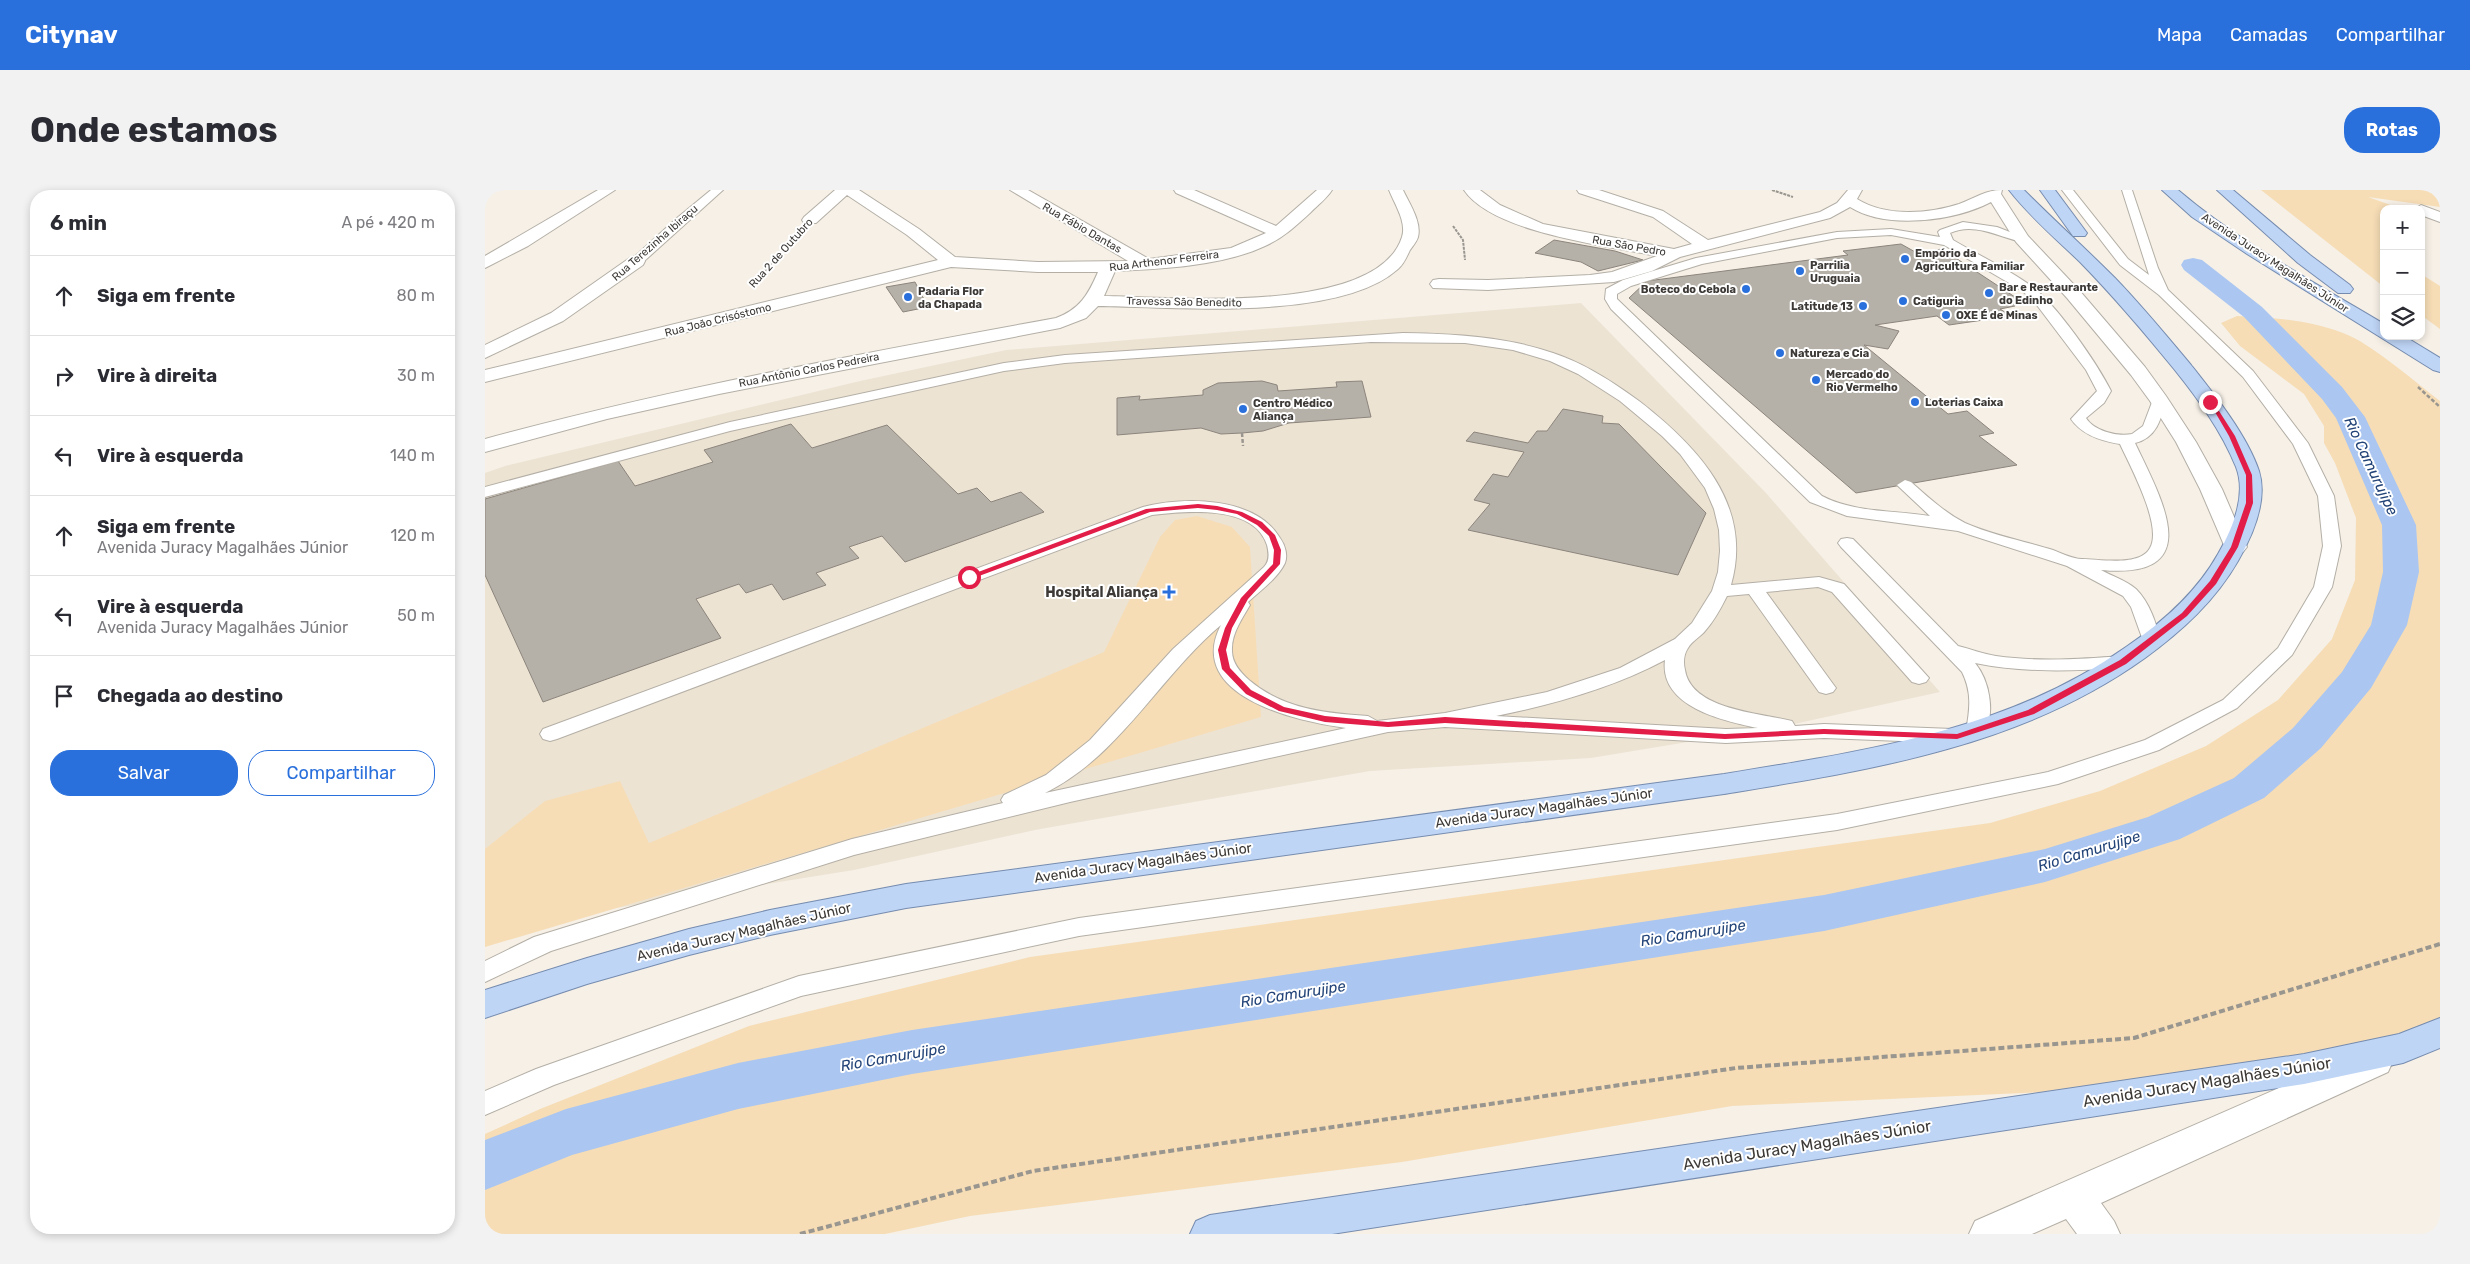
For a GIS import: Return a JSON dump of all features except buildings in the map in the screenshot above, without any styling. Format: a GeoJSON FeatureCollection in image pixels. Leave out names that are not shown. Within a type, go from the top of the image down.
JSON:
{"type":"FeatureCollection","features":[{"type":"Feature","properties":{"kind":"main road","name":"Avenida Juracy Magalhães Júnior"},"geometry":{"type":"LineString","coordinates":[[485,1004],[574,974],[690,942],[798,916],[906,896],[1724,784],[1882,755],[1966,734],[2031,712],[2123,662],[2152,642],[2185,614],[2213,582],[2235,547],[2250,503],[2249,475],[2232,436],[2210,402],[2109,282],[2017,190]]}},
{"type":"Feature","properties":{"kind":"main road","name":"Avenida Juracy Magalhães Júnior"},"geometry":{"type":"LineString","coordinates":[[2047,190],[2087,243],[2109,282]]}},
{"type":"Feature","properties":{"kind":"main road","name":"Avenida Juracy Magalhães Júnior"},"geometry":{"type":"LineString","coordinates":[[2169,190],[2197,214],[2380,330]]}},
{"type":"Feature","properties":{"kind":"main road","name":"Avenida Juracy Magalhães Júnior"},"geometry":{"type":"LineString","coordinates":[[2224,190],[2304,259],[2380,315]]}},
{"type":"Feature","properties":{"kind":"main road"},"geometry":{"type":"LineString","coordinates":[[2232,218],[2245,230],[2304,259]]}},
{"type":"Feature","properties":{"kind":"main road"},"geometry":{"type":"LineString","coordinates":[[2398,340],[2440,366]]}},
{"type":"Feature","properties":{"kind":"main road"},"geometry":{"type":"LineString","coordinates":[[2412,340],[2440,366]]}},
{"type":"Feature","properties":{"kind":"main road","name":"Avenida Juracy Magalhães Júnior"},"geometry":{"type":"LineString","coordinates":[[1210,1234],[2305,1069],[2403,1048],[2440,1033]]}},
{"type":"Feature","properties":{"kind":"street"},"geometry":{"type":"LineString","coordinates":[[485,263],[522,244],[608,190]]}},
{"type":"Feature","properties":{"kind":"street","name":"Rua 2 de Outubro"},"geometry":{"type":"LineString","coordinates":[[810,220],[844,190]]}},
{"type":"Feature","properties":{"kind":"street"},"geometry":{"type":"LineString","coordinates":[[849,190],[913,232],[951,262]]}},
{"type":"Feature","properties":{"kind":"street","name":"Rua Fábio Dantas"},"geometry":{"type":"LineString","coordinates":[[1017,190],[1148,265]]}},
{"type":"Feature","properties":{"kind":"street"},"geometry":{"type":"LineString","coordinates":[[1181,190],[1277,232]]}},
{"type":"Feature","properties":{"kind":"street","name":"Rua Arthenor Ferreira"},"geometry":{"type":"LineString","coordinates":[[951,262],[1014,267],[1108,268],[1148,265],[1234,252],[1251,247],[1277,232],[1325,190]]}},
{"type":"Feature","properties":{"kind":"street","name":"Travessa São Benedito"},"geometry":{"type":"LineString","coordinates":[[1094,301],[1255,303],[1313,296],[1357,284],[1386,272],[1399,260],[1410,236],[1410,225],[1396,190]]}},
{"type":"Feature","properties":{"kind":"street","name":"Rua São Pedro"},"geometry":{"type":"LineString","coordinates":[[1471,190],[1495,208],[1539,228],[1674,254],[1819,217],[1838,210],[1852,195]]}},
{"type":"Feature","properties":{"kind":"street"},"geometry":{"type":"LineString","coordinates":[[1584,190],[1658,214],[1705,246]]}},
{"type":"Feature","properties":{"kind":"street"},"geometry":{"type":"LineString","coordinates":[[1995,192],[2022,239],[2073,294],[2138,371],[2159,400],[2186,442],[2211,489],[2235,547]]}},
{"type":"Feature","properties":{"kind":"street","name":"Rua São Pedro"},"geometry":{"type":"LineString","coordinates":[[1852,195],[1855,206],[1883,214],[1901,216],[1948,212],[1984,201],[1995,192]]}},
{"type":"Feature","properties":{"kind":"street"},"geometry":{"type":"LineString","coordinates":[[2425,211],[2440,217]]}},
{"type":"Feature","properties":{"kind":"street"},"geometry":{"type":"LineString","coordinates":[[1439,284],[1479,285],[1590,280],[1614,277],[1646,267],[1674,254]]}},
{"type":"Feature","properties":{"kind":"street","name":"Rua Terezinha Ibiraçu"},"geometry":{"type":"LineString","coordinates":[[485,352],[557,317],[637,261]]}},
{"type":"Feature","properties":{"kind":"street","name":"Rua João Crisóstomo"},"geometry":{"type":"LineString","coordinates":[[485,376],[951,262]]}},
{"type":"Feature","properties":{"kind":"street","name":"Rua Antônio Carlos Pedreira"},"geometry":{"type":"LineString","coordinates":[[485,446],[606,413],[734,385],[1060,323],[1083,313],[1094,301],[1108,268]]}},
{"type":"Feature","properties":{"kind":"street","name":"Avenida Juracy Magalhães Júnior"},"geometry":{"type":"LineString","coordinates":[[1989,1234],[2403,1048]]}},
{"type":"Feature","properties":{"kind":"street"},"geometry":{"type":"LineString","coordinates":[[2074,1197],[2100,1234]]}},
{"type":"Feature","properties":{"kind":"lane","name":"Rua Terezinha Ibiraçu"},"geometry":{"type":"LineString","coordinates":[[637,261],[681,220],[718,190]]}},
{"type":"Feature","properties":{"kind":"lane"},"geometry":{"type":"LineString","coordinates":[[485,1103],[545,1076],[809,984],[1079,927],[1837,822],[2051,779],[2152,745],[2230,704],[2285,651],[2323,587],[2332,546],[2326,496],[2300,443],[2249,374],[2163,292],[2124,262],[2067,190]]}},
{"type":"Feature","properties":{"kind":"lane"},"geometry":{"type":"LineString","coordinates":[[2127,190],[2152,268],[2163,292]]}},
{"type":"Feature","properties":{"kind":"lane"},"geometry":{"type":"LineString","coordinates":[[1948,212],[1700,261],[1616,287],[1609,292],[1611,299],[1816,500],[1832,509],[1851,513],[1917,519],[1961,527],[2073,562],[2129,592],[2144,615],[2152,642]]}},
{"type":"Feature","properties":{"kind":"lane"},"geometry":{"type":"LineString","coordinates":[[1948,242],[1944,237],[1944,232],[1949,229],[1966,226],[1989,228],[2022,239]]}},
{"type":"Feature","properties":{"kind":"lane"},"geometry":{"type":"LineString","coordinates":[[1837,235],[1891,232],[1948,242],[2025,287],[2037,297],[2093,370],[2104,391],[2102,397],[2081,412],[2078,419],[2093,432],[2125,439],[2139,437],[2146,432],[2159,400]]}},
{"type":"Feature","properties":{"kind":"lane"},"geometry":{"type":"LineString","coordinates":[[485,492],[624,452],[755,419],[1025,363],[1367,340],[1413,338],[1470,340],[1534,352],[1562,361],[1596,379],[1647,416],[1696,462],[1714,489],[1724,518],[1729,549],[1727,575],[1718,600],[1703,621],[1680,644],[1631,670],[1583,690],[1523,705],[1445,720],[1388,725],[852,847],[543,944],[485,972]]}},
{"type":"Feature","properties":{"kind":"lane"},"geometry":{"type":"LineString","coordinates":[[2073,562],[2109,566],[2134,565],[2151,558],[2160,548],[2162,535],[2155,510],[2125,439]]}},
{"type":"Feature","properties":{"kind":"lane"},"geometry":{"type":"LineString","coordinates":[[1905,485],[1937,514],[1961,527]]}},
{"type":"Feature","properties":{"kind":"lane"},"geometry":{"type":"LineString","coordinates":[[550,734],[1149,510],[1198,506],[1217,508],[1239,513],[1259,523],[1272,535],[1277,550],[1276,564],[1245,598],[1197,636],[1092,750],[1066,771],[1022,796],[974,818]]}},
{"type":"Feature","properties":{"kind":"lane"},"geometry":{"type":"LineString","coordinates":[[1445,720],[1725,736],[1824,732],[1966,734],[1982,700],[1979,686],[1970,670],[1953,650],[1847,543]]}},
{"type":"Feature","properties":{"kind":"lane"},"geometry":{"type":"LineString","coordinates":[[1721,591],[1819,582],[1838,588],[1919,678]]}},
{"type":"Feature","properties":{"kind":"lane"},"geometry":{"type":"LineString","coordinates":[[1753,588],[1827,688]]}},
{"type":"Feature","properties":{"kind":"lane"},"geometry":{"type":"LineString","coordinates":[[1245,598],[1229,628],[1222,650],[1226,669],[1248,692],[1282,710],[1325,719],[1388,725]]}},
{"type":"Feature","properties":{"kind":"lane"},"geometry":{"type":"LineString","coordinates":[[1680,644],[1674,664],[1678,680],[1690,696],[1720,712],[1824,732]]}},
{"type":"Feature","properties":{"kind":"lane"},"geometry":{"type":"LineString","coordinates":[[1953,650],[1974,658],[2020,664],[2071,665],[2123,662]]}},
{"type":"Feature","properties":{"kind":"path","name":"Rua 2 de Outubro"},"geometry":{"type":"LineString","coordinates":[[722,319],[810,220]]}},
{"type":"Feature","properties":{"kind":"path"},"geometry":{"type":"LineString","coordinates":[[1453,226],[1463,240],[1465,260],[1479,285]]}},
{"type":"Feature","properties":{"kind":"path"},"geometry":{"type":"LineString","coordinates":[[1242,433],[1243,446]]}},
{"type":"Feature","properties":{"kind":"path"},"geometry":{"type":"LineString","coordinates":[[800,1234],[1033,1171],[1052,1168],[1736,1068],[2134,1038],[2440,944]]}},
{"type":"Feature","properties":{"kind":"shaded area"},"geometry":{"type":"Polygon","coordinates":[[[2261,190],[2440,190],[2440,207],[2368,197],[2391,205],[2380,205],[2380,284],[2261,190]]]}},
{"type":"Feature","properties":{"kind":"shaded area"},"geometry":{"type":"Polygon","coordinates":[[[2425,277],[2440,286],[2440,329],[2425,318],[2425,277]]]}},
{"type":"Feature","properties":{"kind":"shaded area","name":"Hospital Aliança"},"geometry":{"type":"Polygon","coordinates":[[[1581,303],[1766,493],[1940,692],[1785,726],[1591,758],[1370,771],[1035,830],[854,870],[485,929],[485,473],[505,466],[860,381],[1006,350],[1581,303]]]}},
{"type":"Feature","properties":{"kind":"shaded area"},"geometry":{"type":"Polygon","coordinates":[[[2237,316],[2303,322],[2343,333],[2379,354],[2440,401],[2440,1038],[2375,1077],[1732,1106],[1402,1162],[970,1216],[885,1234],[485,1234],[485,1134],[540,1109],[749,1026],[1030,957],[1990,823],[2100,791],[2206,746],[2278,700],[2332,639],[2355,580],[2356,518],[2335,463],[2324,443],[2324,426],[2304,394],[2240,346],[2221,323],[2237,316]]]}},
{"type":"Feature","properties":{"kind":"shaded area"},"geometry":{"type":"Polygon","coordinates":[[[1197,516],[1232,527],[1250,547],[1261,717],[485,947],[485,849],[545,801],[620,781],[649,843],[1104,652],[1160,537],[1175,520],[1197,516]]]}},
{"type":"Feature","properties":{"kind":"waterway","name":"Rio Camurujipe"},"geometry":{"type":"LineString","coordinates":[[485,1165],[566,1133],[738,1086],[912,1052],[1824,913],[2045,865],[2164,828],[2249,788],[2307,738],[2357,679],[2389,625],[2401,572],[2399,525],[2350,417],[2332,393],[2253,312],[2193,265]]}},
{"type":"Feature","properties":{"kind":"place","name":"Empório da Agricultura Familiar"},"geometry":{"type":"Point","coordinates":[1905,259]}},
{"type":"Feature","properties":{"kind":"place","name":"Parrilia Uruguaia"},"geometry":{"type":"Point","coordinates":[1800,271]}},
{"type":"Feature","properties":{"kind":"place","name":"Boteco do Cebola"},"geometry":{"type":"Point","coordinates":[1746,289]}},
{"type":"Feature","properties":{"kind":"place","name":"Bar e Restaurante do Edinho"},"geometry":{"type":"Point","coordinates":[1989,293]}},
{"type":"Feature","properties":{"kind":"place","name":"Padaria Flor da Chapada"},"geometry":{"type":"Point","coordinates":[908,297]}},
{"type":"Feature","properties":{"kind":"place","name":"Catiguria"},"geometry":{"type":"Point","coordinates":[1903,301]}},
{"type":"Feature","properties":{"kind":"place","name":"Latitude 13"},"geometry":{"type":"Point","coordinates":[1863,306]}},
{"type":"Feature","properties":{"kind":"place","name":"OXE É de Minas"},"geometry":{"type":"Point","coordinates":[1946,315]}},
{"type":"Feature","properties":{"kind":"place","name":"Natureza e Cia"},"geometry":{"type":"Point","coordinates":[1780,353]}},
{"type":"Feature","properties":{"kind":"place","name":"Mercado do Rio Vermelho"},"geometry":{"type":"Point","coordinates":[1816,380]}},
{"type":"Feature","properties":{"kind":"place","name":"Loterias Caixa"},"geometry":{"type":"Point","coordinates":[1915,402]}},
{"type":"Feature","properties":{"kind":"place","name":"Centro Médico Aliança"},"geometry":{"type":"Point","coordinates":[1243,409]}},
{"type":"Feature","properties":{"kind":"place","name":"Hospital Aliança"},"geometry":{"type":"Point","coordinates":[1169,592]}},
{"type":"Feature","properties":{"kind":"route"},"geometry":{"type":"LineString","coordinates":[[969,577],[1149,510],[1198,506],[1217,508],[1239,513],[1259,523],[1272,535],[1277,550],[1276,564],[1245,598],[1229,628],[1222,650],[1226,669],[1248,692],[1282,710],[1325,719],[1388,725],[1445,720],[1725,736],[1824,732],[1957,736],[2031,712],[2123,662],[2152,642],[2185,614],[2213,582],[2235,547],[2250,503],[2249,475],[2232,436],[2210,402]]}}]}
